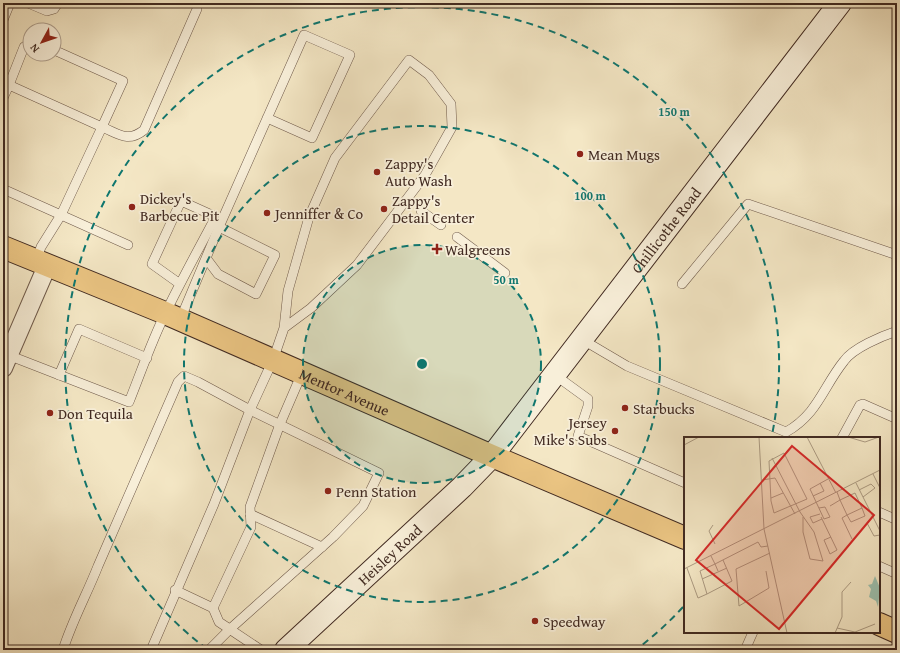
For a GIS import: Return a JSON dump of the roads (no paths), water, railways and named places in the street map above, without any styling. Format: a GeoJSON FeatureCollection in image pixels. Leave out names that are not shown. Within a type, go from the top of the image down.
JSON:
{"type":"FeatureCollection","features":[{"type":"Feature","properties":{"kind":"main road","name":"Mentor Avenue"},"geometry":{"type":"LineString","coordinates":[[3,247],[172,316],[492,456],[684,538]]}},
{"type":"Feature","properties":{"kind":"main road"},"geometry":{"type":"LineString","coordinates":[[880,624],[897,632]]}},
{"type":"Feature","properties":{"kind":"street","name":"Chillicothe Road"},"geometry":{"type":"LineString","coordinates":[[492,456],[583,340],[840,3]]}},
{"type":"Feature","properties":{"kind":"street"},"geometry":{"type":"LineString","coordinates":[[6,362],[41,263]]}},
{"type":"Feature","properties":{"kind":"street","name":"Heisley Road"},"geometry":{"type":"LineString","coordinates":[[286,650],[462,487],[492,456]]}},
{"type":"Feature","properties":{"kind":"lane"},"geometry":{"type":"LineString","coordinates":[[3,20],[10,3]]}},
{"type":"Feature","properties":{"kind":"lane"},"geometry":{"type":"LineString","coordinates":[[28,3],[47,11],[54,9],[58,3]]}},
{"type":"Feature","properties":{"kind":"lane"},"geometry":{"type":"LineString","coordinates":[[9,85],[126,138],[137,136],[144,130],[197,9]]}},
{"type":"Feature","properties":{"kind":"lane"},"geometry":{"type":"LineString","coordinates":[[6,362],[59,375],[129,402],[147,358],[206,258],[304,35],[350,55],[312,138],[268,118]]}},
{"type":"Feature","properties":{"kind":"lane"},"geometry":{"type":"LineString","coordinates":[[3,98],[22,53]]}},
{"type":"Feature","properties":{"kind":"lane"},"geometry":{"type":"LineString","coordinates":[[41,263],[41,247],[62,215],[123,81],[62,54]]}},
{"type":"Feature","properties":{"kind":"lane"},"geometry":{"type":"LineString","coordinates":[[151,650],[214,504],[250,410],[273,360],[284,328],[288,291],[309,217],[335,158],[409,60],[429,75],[451,104],[452,127],[426,175],[357,265],[311,308],[284,328]]}},
{"type":"Feature","properties":{"kind":"lane"},"geometry":{"type":"LineString","coordinates":[[3,189],[128,245]]}},
{"type":"Feature","properties":{"kind":"lane"},"geometry":{"type":"LineString","coordinates":[[172,316],[180,284],[214,220],[212,215],[181,201],[152,264],[180,284]]}},
{"type":"Feature","properties":{"kind":"lane"},"geometry":{"type":"LineString","coordinates":[[682,284],[748,204],[897,255]]}},
{"type":"Feature","properties":{"kind":"lane"},"geometry":{"type":"LineString","coordinates":[[421,211],[441,225]]}},
{"type":"Feature","properties":{"kind":"lane"},"geometry":{"type":"LineString","coordinates":[[206,258],[218,274],[256,294],[275,255],[219,227]]}},
{"type":"Feature","properties":{"kind":"lane"},"geometry":{"type":"LineString","coordinates":[[457,237],[505,273]]}},
{"type":"Feature","properties":{"kind":"lane"},"geometry":{"type":"LineString","coordinates":[[59,375],[79,329],[147,358]]}},
{"type":"Feature","properties":{"kind":"lane"},"geometry":{"type":"LineString","coordinates":[[583,340],[627,366],[786,432],[796,426],[812,411],[844,360],[877,338],[897,331]]}},
{"type":"Feature","properties":{"kind":"lane"},"geometry":{"type":"LineString","coordinates":[[213,608],[251,527],[250,507],[280,424],[302,373]]}},
{"type":"Feature","properties":{"kind":"lane"},"geometry":{"type":"LineString","coordinates":[[555,375],[588,399],[588,406],[578,436],[684,482]]}},
{"type":"Feature","properties":{"kind":"lane"},"geometry":{"type":"LineString","coordinates":[[63,650],[69,629],[178,382],[184,376],[379,473],[363,506],[322,547],[230,629],[209,650]]}},
{"type":"Feature","properties":{"kind":"lane"},"geometry":{"type":"LineString","coordinates":[[843,437],[860,404],[897,419]]}},
{"type":"Feature","properties":{"kind":"lane"},"geometry":{"type":"LineString","coordinates":[[880,512],[897,520]]}},
{"type":"Feature","properties":{"kind":"lane"},"geometry":{"type":"LineString","coordinates":[[250,514],[322,547]]}},
{"type":"Feature","properties":{"kind":"lane"},"geometry":{"type":"LineString","coordinates":[[880,566],[897,574]]}},
{"type":"Feature","properties":{"kind":"lane"},"geometry":{"type":"LineString","coordinates":[[176,590],[213,608],[219,622],[261,650]]}},
{"type":"Feature","properties":{"kind":"lane"},"geometry":{"type":"LineString","coordinates":[[745,650],[753,633]]}},
{"type":"Feature","properties":{"kind":"place","name":"Mean Mugs"},"geometry":{"type":"Point","coordinates":[580,154]}},
{"type":"Feature","properties":{"kind":"place","name":"Zappy's Auto Wash"},"geometry":{"type":"Point","coordinates":[377,172]}},
{"type":"Feature","properties":{"kind":"place","name":"Dickey's Barbecue Pit"},"geometry":{"type":"Point","coordinates":[132,207]}},
{"type":"Feature","properties":{"kind":"place","name":"Zappy's Detail Center"},"geometry":{"type":"Point","coordinates":[384,209]}},
{"type":"Feature","properties":{"kind":"place","name":"Jenniffer & Co"},"geometry":{"type":"Point","coordinates":[267,213]}},
{"type":"Feature","properties":{"kind":"place","name":"Walgreens"},"geometry":{"type":"Point","coordinates":[437,249]}},
{"type":"Feature","properties":{"kind":"place","name":"Starbucks"},"geometry":{"type":"Point","coordinates":[625,408]}},
{"type":"Feature","properties":{"kind":"place","name":"Don Tequila"},"geometry":{"type":"Point","coordinates":[50,413]}},
{"type":"Feature","properties":{"kind":"place","name":"Jersey Mike's Subs"},"geometry":{"type":"Point","coordinates":[615,431]}},
{"type":"Feature","properties":{"kind":"place","name":"Penn Station"},"geometry":{"type":"Point","coordinates":[328,491]}},
{"type":"Feature","properties":{"kind":"place","name":"Speedway"},"geometry":{"type":"Point","coordinates":[535,621]}}]}
